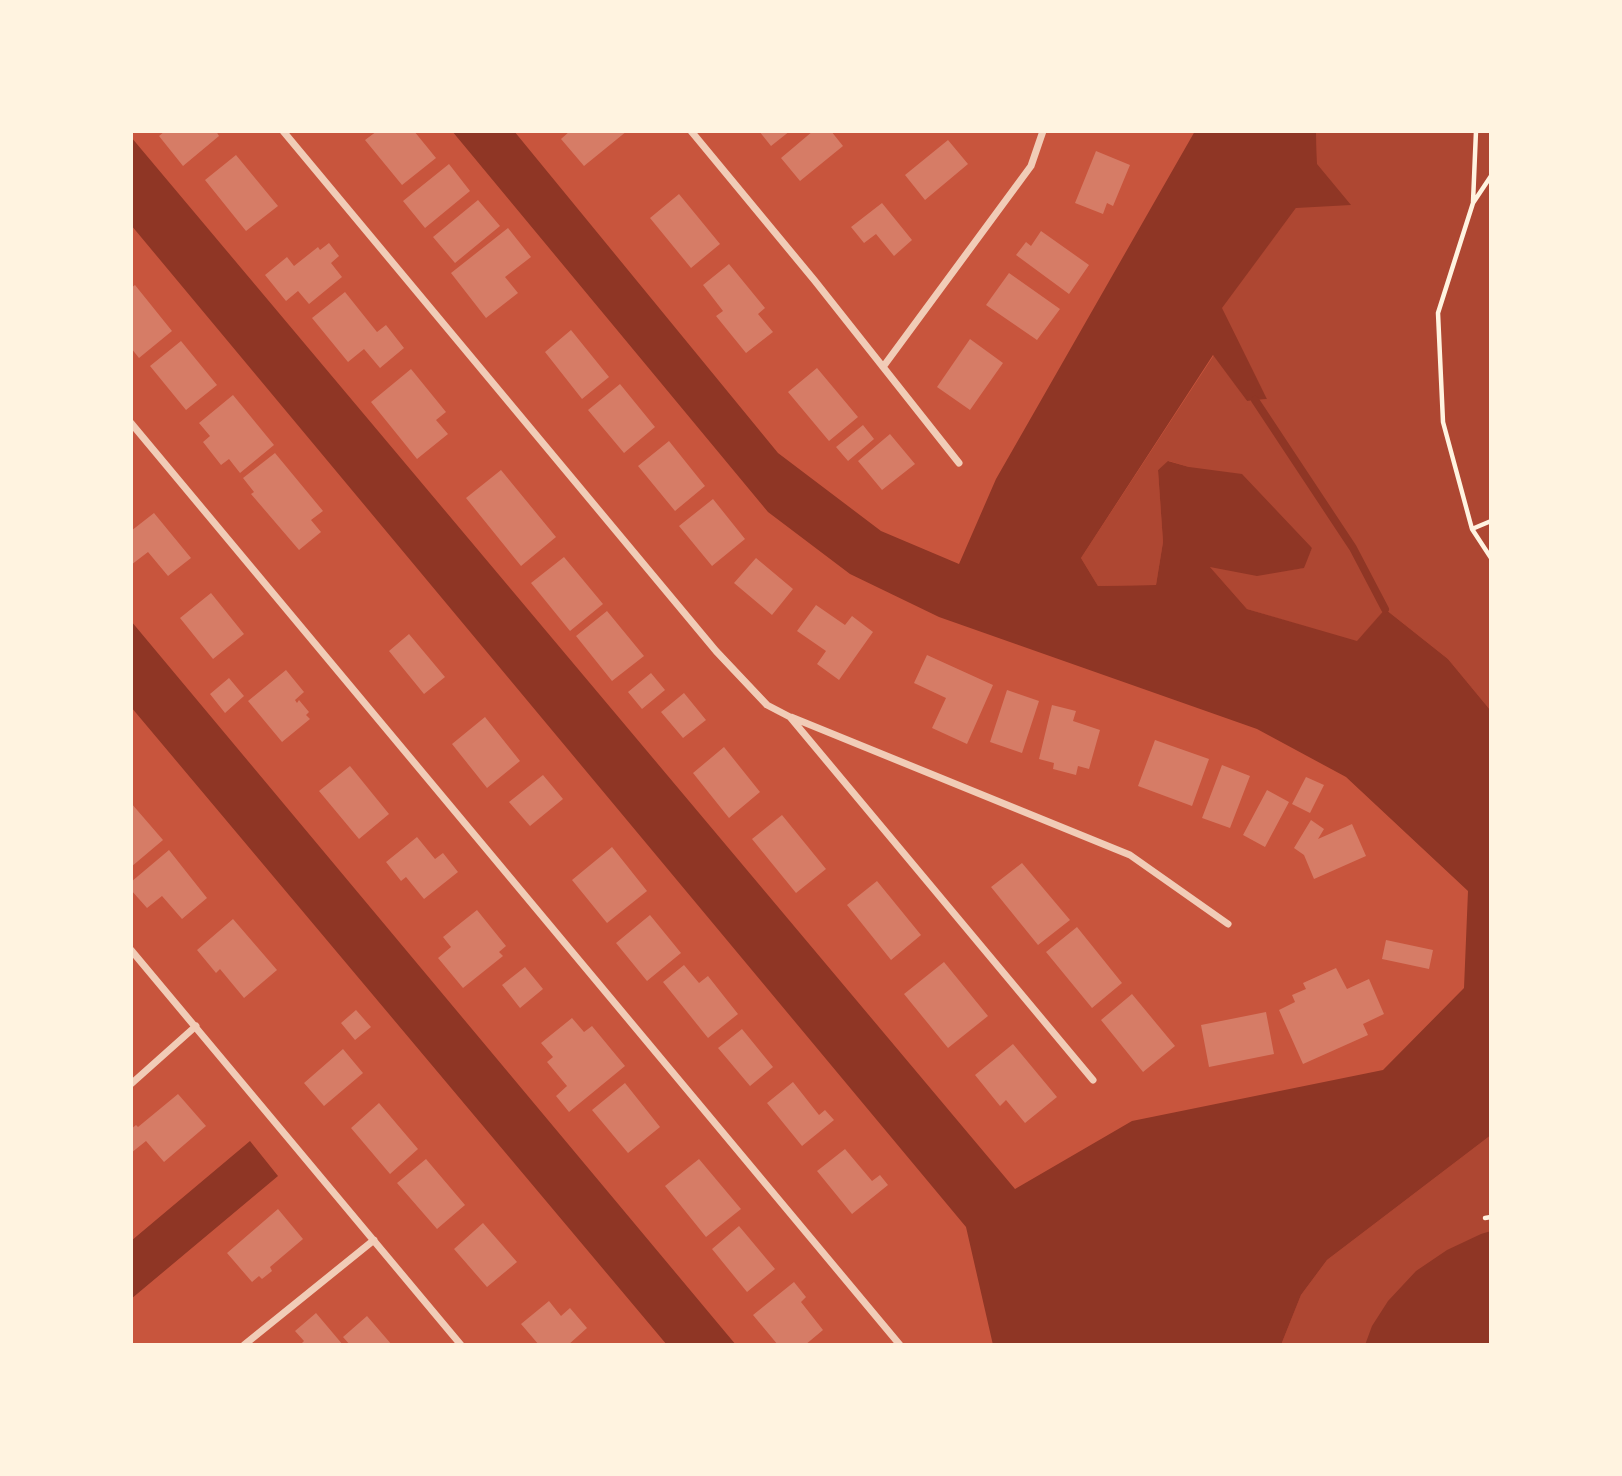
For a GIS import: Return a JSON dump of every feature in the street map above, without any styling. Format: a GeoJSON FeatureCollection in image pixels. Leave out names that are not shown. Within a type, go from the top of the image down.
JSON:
{"type":"FeatureCollection","features":[{"type":"Feature","properties":{"kind":"street"},"geometry":{"type":"LineString","coordinates":[[283,131],[716,651],[767,705],[790,717],[1130,855],[1228,924]]}},
{"type":"Feature","properties":{"kind":"street"},"geometry":{"type":"LineString","coordinates":[[691,131],[815,281],[959,463]]}},
{"type":"Feature","properties":{"kind":"street"},"geometry":{"type":"LineString","coordinates":[[883,368],[1031,166],[1043,131]]}},
{"type":"Feature","properties":{"kind":"street"},"geometry":{"type":"LineString","coordinates":[[131,423],[900,1345]]}},
{"type":"Feature","properties":{"kind":"street"},"geometry":{"type":"LineString","coordinates":[[790,717],[1093,1080]]}},
{"type":"Feature","properties":{"kind":"street"},"geometry":{"type":"LineString","coordinates":[[131,950],[461,1345]]}},
{"type":"Feature","properties":{"kind":"street"},"geometry":{"type":"LineString","coordinates":[[131,1084],[196,1026]]}},
{"type":"Feature","properties":{"kind":"street"},"geometry":{"type":"LineString","coordinates":[[244,1345],[374,1240]]}},
{"type":"Feature","properties":{"kind":"path"},"geometry":{"type":"LineString","coordinates":[[1476,131],[1473,203],[1438,313],[1443,422],[1472,529],[1491,558]]}},
{"type":"Feature","properties":{"kind":"path"},"geometry":{"type":"LineString","coordinates":[[1473,203],[1491,176]]}},
{"type":"Feature","properties":{"kind":"path"},"geometry":{"type":"LineString","coordinates":[[1472,529],[1491,521]]}},
{"type":"Feature","properties":{"kind":"shaded area"},"geometry":{"type":"Polygon","coordinates":[[[452,131],[514,131],[778,453],[881,531],[959,564],[996,479],[1195,131],[1316,131],[1317,164],[1351,205],[1296,208],[1222,308],[1267,399],[1247,401],[1213,355],[1081,558],[1098,586],[1156,585],[1163,542],[1158,470],[1168,461],[1189,467],[1242,474],[1312,548],[1304,568],[1257,576],[1210,567],[1247,609],[1357,641],[1385,609],[1448,659],[1491,711],[1491,1135],[1327,1260],[1301,1295],[1281,1345],[993,1345],[966,1227],[131,225],[131,137],[1015,1189],[1132,1121],[1383,1070],[1464,988],[1468,891],[1346,777],[1257,729],[939,617],[850,574],[768,512],[452,131]]]}},
{"type":"Feature","properties":{"kind":"shaded area"},"geometry":{"type":"Polygon","coordinates":[[[1316,131],[1491,131],[1491,711],[1448,659],[1385,609],[1357,642],[1247,609],[1209,566],[1257,575],[1303,568],[1312,548],[1189,467],[1169,461],[1158,470],[1163,542],[1156,585],[1098,586],[1081,558],[1214,355],[1247,401],[1267,399],[1221,308],[1296,208],[1317,164],[1316,131]]]}},
{"type":"Feature","properties":{"kind":"shaded area"},"geometry":{"type":"Polygon","coordinates":[[[131,621],[736,1345],[667,1345],[131,707],[131,621]]]}},
{"type":"Feature","properties":{"kind":"shaded area"},"geometry":{"type":"Polygon","coordinates":[[[1491,1135],[1491,1345],[1281,1345],[1301,1295],[1327,1260],[1491,1135]]]}},
{"type":"Feature","properties":{"kind":"shaded area"},"geometry":{"type":"Polygon","coordinates":[[[250,1141],[278,1176],[131,1299],[131,1241],[250,1141]]]}},
{"type":"Feature","properties":{"kind":"shaded area"},"geometry":{"type":"Polygon","coordinates":[[[1491,1231],[1491,1345],[1365,1345],[1372,1326],[1388,1301],[1416,1271],[1447,1250],[1491,1231]]]}},
{"type":"Feature","properties":{"kind":"building"},"geometry":{"type":"Polygon","coordinates":[[[165,131],[216,131],[219,136],[183,166],[159,136],[165,131]]]}},
{"type":"Feature","properties":{"kind":"building"},"geometry":{"type":"Polygon","coordinates":[[[377,131],[414,131],[436,158],[402,185],[365,140],[377,131]]]}},
{"type":"Feature","properties":{"kind":"building"},"geometry":{"type":"Polygon","coordinates":[[[570,131],[627,131],[584,166],[561,139],[570,131]]]}},
{"type":"Feature","properties":{"kind":"building"},"geometry":{"type":"Polygon","coordinates":[[[759,131],[790,131],[771,146],[759,131]]]}},
{"type":"Feature","properties":{"kind":"building"},"geometry":{"type":"Polygon","coordinates":[[[813,131],[831,131],[843,146],[800,181],[781,158],[813,131]]]}},
{"type":"Feature","properties":{"kind":"building"},"geometry":{"type":"Polygon","coordinates":[[[948,140],[968,164],[925,200],[905,175],[948,140]]]}},
{"type":"Feature","properties":{"kind":"building"},"geometry":{"type":"Polygon","coordinates":[[[1096,151],[1130,165],[1113,206],[1107,203],[1103,214],[1075,203],[1096,151]]]}},
{"type":"Feature","properties":{"kind":"building"},"geometry":{"type":"Polygon","coordinates":[[[236,155],[278,206],[246,231],[205,180],[236,155]]]}},
{"type":"Feature","properties":{"kind":"building"},"geometry":{"type":"Polygon","coordinates":[[[449,164],[470,191],[425,228],[403,201],[449,164]]]}},
{"type":"Feature","properties":{"kind":"building"},"geometry":{"type":"Polygon","coordinates":[[[679,194],[720,244],[691,268],[650,218],[679,194]]]}},
{"type":"Feature","properties":{"kind":"building"},"geometry":{"type":"Polygon","coordinates":[[[478,200],[500,226],[455,263],[433,237],[478,200]]]}},
{"type":"Feature","properties":{"kind":"building"},"geometry":{"type":"Polygon","coordinates":[[[882,203],[912,240],[894,256],[876,234],[864,243],[851,227],[882,203]]]}},
{"type":"Feature","properties":{"kind":"building"},"geometry":{"type":"Polygon","coordinates":[[[508,228],[531,257],[505,277],[518,293],[486,318],[451,273],[508,228]]]}},
{"type":"Feature","properties":{"kind":"building"},"geometry":{"type":"Polygon","coordinates":[[[1041,231],[1089,265],[1069,294],[1016,255],[1026,242],[1031,246],[1041,231]]]}},
{"type":"Feature","properties":{"kind":"building"},"geometry":{"type":"Polygon","coordinates":[[[329,243],[339,256],[331,263],[342,277],[309,304],[298,291],[286,301],[265,275],[287,257],[294,266],[318,247],[320,250],[329,243]]]}},
{"type":"Feature","properties":{"kind":"building"},"geometry":{"type":"Polygon","coordinates":[[[729,264],[765,308],[758,314],[773,332],[746,353],[716,316],[723,311],[703,285],[729,264]]]}},
{"type":"Feature","properties":{"kind":"building"},"geometry":{"type":"Polygon","coordinates":[[[1009,273],[1060,309],[1037,340],[986,305],[1009,273]]]}},
{"type":"Feature","properties":{"kind":"building"},"geometry":{"type":"Polygon","coordinates":[[[135,285],[172,331],[139,358],[131,348],[131,288],[135,285]]]}},
{"type":"Feature","properties":{"kind":"building"},"geometry":{"type":"Polygon","coordinates":[[[345,292],[377,332],[386,325],[404,348],[380,368],[364,349],[348,362],[312,318],[345,292]]]}},
{"type":"Feature","properties":{"kind":"building"},"geometry":{"type":"Polygon","coordinates":[[[571,330],[609,377],[582,399],[545,352],[571,330]]]}},
{"type":"Feature","properties":{"kind":"building"},"geometry":{"type":"Polygon","coordinates":[[[970,339],[1003,363],[970,410],[937,387],[970,339]]]}},
{"type":"Feature","properties":{"kind":"building"},"geometry":{"type":"Polygon","coordinates":[[[181,341],[217,385],[186,410],[150,366],[181,341]]]}},
{"type":"Feature","properties":{"kind":"building"},"geometry":{"type":"Polygon","coordinates":[[[817,368],[858,417],[829,441],[788,392],[817,368]]]}},
{"type":"Feature","properties":{"kind":"building"},"geometry":{"type":"Polygon","coordinates":[[[411,369],[446,412],[436,420],[448,434],[417,459],[371,402],[411,369]]]}},
{"type":"Feature","properties":{"kind":"building"},"geometry":{"type":"Polygon","coordinates":[[[620,384],[655,427],[624,453],[588,410],[620,384]]]}},
{"type":"Feature","properties":{"kind":"building"},"geometry":{"type":"Polygon","coordinates":[[[233,395],[274,445],[240,473],[229,459],[221,465],[203,442],[210,436],[199,423],[233,395]]]}},
{"type":"Feature","properties":{"kind":"building"},"geometry":{"type":"Polygon","coordinates":[[[863,425],[874,439],[848,461],[836,447],[863,425]]]}},
{"type":"Feature","properties":{"kind":"building"},"geometry":{"type":"Polygon","coordinates":[[[890,434],[915,464],[882,490],[858,461],[890,434]]]}},
{"type":"Feature","properties":{"kind":"building"},"geometry":{"type":"Polygon","coordinates":[[[669,441],[705,486],[675,511],[638,466],[669,441]]]}},
{"type":"Feature","properties":{"kind":"building"},"geometry":{"type":"Polygon","coordinates":[[[275,453],[323,511],[311,520],[321,532],[299,550],[251,494],[254,492],[243,478],[275,453]]]}},
{"type":"Feature","properties":{"kind":"building"},"geometry":{"type":"Polygon","coordinates":[[[501,470],[556,537],[521,566],[466,498],[501,470]]]}},
{"type":"Feature","properties":{"kind":"building"},"geometry":{"type":"Polygon","coordinates":[[[713,499],[745,539],[712,566],[679,526],[713,499]]]}},
{"type":"Feature","properties":{"kind":"building"},"geometry":{"type":"Polygon","coordinates":[[[154,513],[191,558],[168,576],[148,552],[131,565],[131,531],[154,513]]]}},
{"type":"Feature","properties":{"kind":"building"},"geometry":{"type":"Polygon","coordinates":[[[564,557],[603,604],[570,631],[531,583],[564,557]]]}},
{"type":"Feature","properties":{"kind":"building"},"geometry":{"type":"Polygon","coordinates":[[[756,558],[793,589],[772,615],[734,583],[756,558]]]}},
{"type":"Feature","properties":{"kind":"building"},"geometry":{"type":"Polygon","coordinates":[[[211,593],[244,634],[213,659],[180,618],[211,593]]]}},
{"type":"Feature","properties":{"kind":"building"},"geometry":{"type":"Polygon","coordinates":[[[816,605],[845,625],[852,616],[873,632],[839,680],[817,664],[826,651],[797,631],[816,605]]]}},
{"type":"Feature","properties":{"kind":"building"},"geometry":{"type":"Polygon","coordinates":[[[607,611],[644,656],[612,681],[576,636],[607,611]]]}},
{"type":"Feature","properties":{"kind":"building"},"geometry":{"type":"Polygon","coordinates":[[[409,634],[445,677],[424,694],[389,651],[409,634]]]}},
{"type":"Feature","properties":{"kind":"building"},"geometry":{"type":"Polygon","coordinates":[[[927,655],[993,685],[967,744],[932,728],[946,698],[914,683],[927,655]]]}},
{"type":"Feature","properties":{"kind":"building"},"geometry":{"type":"Polygon","coordinates":[[[286,670],[304,692],[295,700],[297,703],[299,700],[309,712],[306,715],[310,719],[282,742],[248,701],[286,670]]]}},
{"type":"Feature","properties":{"kind":"building"},"geometry":{"type":"Polygon","coordinates":[[[651,673],[665,690],[642,709],[628,692],[651,673]]]}},
{"type":"Feature","properties":{"kind":"building"},"geometry":{"type":"Polygon","coordinates":[[[229,678],[244,696],[225,713],[210,694],[229,678]]]}},
{"type":"Feature","properties":{"kind":"building"},"geometry":{"type":"Polygon","coordinates":[[[1007,690],[1039,701],[1022,753],[990,742],[1007,690]]]}},
{"type":"Feature","properties":{"kind":"building"},"geometry":{"type":"Polygon","coordinates":[[[684,693],[706,720],[683,738],[661,712],[684,693]]]}},
{"type":"Feature","properties":{"kind":"building"},"geometry":{"type":"Polygon","coordinates":[[[1052,705],[1076,711],[1073,721],[1100,730],[1089,769],[1078,766],[1076,775],[1053,769],[1054,763],[1039,759],[1052,705]]]}},
{"type":"Feature","properties":{"kind":"building"},"geometry":{"type":"Polygon","coordinates":[[[485,717],[520,761],[487,788],[452,744],[485,717]]]}},
{"type":"Feature","properties":{"kind":"building"},"geometry":{"type":"Polygon","coordinates":[[[1155,740],[1209,759],[1192,806],[1138,786],[1155,740]]]}},
{"type":"Feature","properties":{"kind":"building"},"geometry":{"type":"Polygon","coordinates":[[[724,747],[760,792],[729,818],[693,773],[724,747]]]}},
{"type":"Feature","properties":{"kind":"building"},"geometry":{"type":"Polygon","coordinates":[[[1222,765],[1250,776],[1230,828],[1202,818],[1222,765]]]}},
{"type":"Feature","properties":{"kind":"building"},"geometry":{"type":"Polygon","coordinates":[[[350,766],[389,814],[359,839],[319,791],[350,766]]]}},
{"type":"Feature","properties":{"kind":"building"},"geometry":{"type":"Polygon","coordinates":[[[543,775],[563,799],[530,826],[509,802],[543,775]]]}},
{"type":"Feature","properties":{"kind":"building"},"geometry":{"type":"Polygon","coordinates":[[[1306,777],[1324,785],[1310,813],[1292,804],[1306,777]]]}},
{"type":"Feature","properties":{"kind":"building"},"geometry":{"type":"Polygon","coordinates":[[[1267,790],[1289,802],[1265,847],[1243,835],[1267,790]]]}},
{"type":"Feature","properties":{"kind":"building"},"geometry":{"type":"Polygon","coordinates":[[[131,803],[163,840],[131,867],[131,803]]]}},
{"type":"Feature","properties":{"kind":"building"},"geometry":{"type":"Polygon","coordinates":[[[782,815],[826,869],[796,893],[752,839],[782,815]]]}},
{"type":"Feature","properties":{"kind":"building"},"geometry":{"type":"Polygon","coordinates":[[[1311,820],[1324,829],[1318,839],[1352,824],[1366,856],[1314,879],[1304,855],[1294,848],[1311,820]]]}},
{"type":"Feature","properties":{"kind":"building"},"geometry":{"type":"Polygon","coordinates":[[[417,837],[435,859],[443,853],[458,872],[424,899],[406,877],[401,881],[386,862],[417,837]]]}},
{"type":"Feature","properties":{"kind":"building"},"geometry":{"type":"Polygon","coordinates":[[[612,847],[647,891],[607,923],[572,880],[612,847]]]}},
{"type":"Feature","properties":{"kind":"building"},"geometry":{"type":"Polygon","coordinates":[[[169,850],[207,898],[182,919],[162,896],[147,908],[131,890],[131,882],[169,850]]]}},
{"type":"Feature","properties":{"kind":"building"},"geometry":{"type":"Polygon","coordinates":[[[1022,863],[1070,920],[1038,945],[991,887],[1022,863]]]}},
{"type":"Feature","properties":{"kind":"building"},"geometry":{"type":"Polygon","coordinates":[[[877,881],[921,935],[891,960],[847,905],[877,881]]]}},
{"type":"Feature","properties":{"kind":"building"},"geometry":{"type":"Polygon","coordinates":[[[477,910],[506,946],[499,952],[503,956],[463,988],[438,958],[451,947],[443,937],[477,910]]]}},
{"type":"Feature","properties":{"kind":"building"},"geometry":{"type":"Polygon","coordinates":[[[650,915],[681,953],[647,981],[616,943],[650,915]]]}},
{"type":"Feature","properties":{"kind":"building"},"geometry":{"type":"Polygon","coordinates":[[[233,919],[277,970],[244,998],[220,969],[216,973],[197,950],[233,919]]]}},
{"type":"Feature","properties":{"kind":"building"},"geometry":{"type":"Polygon","coordinates":[[[1077,927],[1122,983],[1092,1008],[1046,952],[1077,927]]]}},
{"type":"Feature","properties":{"kind":"building"},"geometry":{"type":"Polygon","coordinates":[[[1386,940],[1433,950],[1429,969],[1382,959],[1386,940]]]}},
{"type":"Feature","properties":{"kind":"building"},"geometry":{"type":"Polygon","coordinates":[[[944,962],[988,1016],[948,1048],[904,994],[944,962]]]}},
{"type":"Feature","properties":{"kind":"building"},"geometry":{"type":"Polygon","coordinates":[[[684,965],[699,983],[708,976],[738,1014],[708,1038],[663,982],[684,965]]]}},
{"type":"Feature","properties":{"kind":"building"},"geometry":{"type":"Polygon","coordinates":[[[525,967],[543,989],[520,1008],[502,985],[525,967]]]}},
{"type":"Feature","properties":{"kind":"building"},"geometry":{"type":"Polygon","coordinates":[[[1336,968],[1347,989],[1369,979],[1384,1014],[1363,1024],[1368,1035],[1303,1064],[1279,1010],[1295,1002],[1292,995],[1306,989],[1303,983],[1336,968]]]}},
{"type":"Feature","properties":{"kind":"building"},"geometry":{"type":"Polygon","coordinates":[[[1132,994],[1175,1046],[1143,1072],[1101,1020],[1132,994]]]}},
{"type":"Feature","properties":{"kind":"building"},"geometry":{"type":"Polygon","coordinates":[[[356,1010],[371,1027],[355,1040],[341,1023],[356,1010]]]}},
{"type":"Feature","properties":{"kind":"building"},"geometry":{"type":"Polygon","coordinates":[[[1266,1012],[1274,1054],[1209,1067],[1201,1025],[1266,1012]]]}},
{"type":"Feature","properties":{"kind":"building"},"geometry":{"type":"Polygon","coordinates":[[[572,1018],[584,1032],[592,1026],[625,1066],[569,1112],[556,1096],[567,1086],[547,1062],[553,1057],[541,1043],[572,1018]]]}},
{"type":"Feature","properties":{"kind":"building"},"geometry":{"type":"Polygon","coordinates":[[[742,1029],[773,1067],[750,1086],[718,1048],[742,1029]]]}},
{"type":"Feature","properties":{"kind":"building"},"geometry":{"type":"Polygon","coordinates":[[[1013,1044],[1057,1097],[1025,1123],[1006,1100],[1000,1106],[975,1075],[1013,1044]]]}},
{"type":"Feature","properties":{"kind":"building"},"geometry":{"type":"Polygon","coordinates":[[[343,1049],[363,1073],[324,1106],[304,1083],[343,1049]]]}},
{"type":"Feature","properties":{"kind":"building"},"geometry":{"type":"Polygon","coordinates":[[[793,1082],[819,1115],[825,1110],[834,1120],[802,1146],[767,1103],[793,1082]]]}},
{"type":"Feature","properties":{"kind":"building"},"geometry":{"type":"Polygon","coordinates":[[[625,1083],[660,1127],[628,1153],[592,1110],[625,1083]]]}},
{"type":"Feature","properties":{"kind":"building"},"geometry":{"type":"Polygon","coordinates":[[[178,1094],[206,1126],[164,1162],[146,1141],[131,1153],[131,1129],[136,1125],[138,1127],[178,1094]]]}},
{"type":"Feature","properties":{"kind":"building"},"geometry":{"type":"Polygon","coordinates":[[[379,1103],[418,1149],[390,1174],[351,1128],[379,1103]]]}},
{"type":"Feature","properties":{"kind":"building"},"geometry":{"type":"Polygon","coordinates":[[[845,1149],[872,1181],[880,1175],[888,1185],[852,1214],[817,1171],[845,1149]]]}},
{"type":"Feature","properties":{"kind":"building"},"geometry":{"type":"Polygon","coordinates":[[[426,1159],[465,1205],[437,1229],[397,1183],[426,1159]]]}},
{"type":"Feature","properties":{"kind":"building"},"geometry":{"type":"Polygon","coordinates":[[[699,1159],[741,1209],[706,1237],[665,1186],[699,1159]]]}},
{"type":"Feature","properties":{"kind":"building"},"geometry":{"type":"Polygon","coordinates":[[[278,1209],[303,1239],[270,1267],[272,1271],[262,1279],[259,1276],[252,1282],[227,1253],[278,1209]]]}},
{"type":"Feature","properties":{"kind":"building"},"geometry":{"type":"Polygon","coordinates":[[[483,1223],[517,1262],[487,1287],[454,1249],[483,1223]]]}},
{"type":"Feature","properties":{"kind":"building"},"geometry":{"type":"Polygon","coordinates":[[[739,1226],[775,1269],[747,1292],[712,1249],[739,1226]]]}},
{"type":"Feature","properties":{"kind":"building"},"geometry":{"type":"Polygon","coordinates":[[[794,1282],[806,1297],[801,1302],[823,1330],[805,1345],[778,1345],[753,1315],[794,1282]]]}},
{"type":"Feature","properties":{"kind":"building"},"geometry":{"type":"Polygon","coordinates":[[[549,1301],[561,1316],[570,1308],[587,1328],[568,1345],[539,1345],[521,1324],[549,1301]]]}},
{"type":"Feature","properties":{"kind":"building"},"geometry":{"type":"Polygon","coordinates":[[[316,1313],[343,1345],[300,1345],[304,1341],[295,1331],[316,1313]]]}},
{"type":"Feature","properties":{"kind":"building"},"geometry":{"type":"Polygon","coordinates":[[[367,1316],[392,1345],[350,1345],[343,1337],[367,1316]]]}},
{"type":"Feature","properties":{"kind":"waterway"},"geometry":{"type":"LineString","coordinates":[[1255,400],[1353,548],[1385,609]]}}]}
